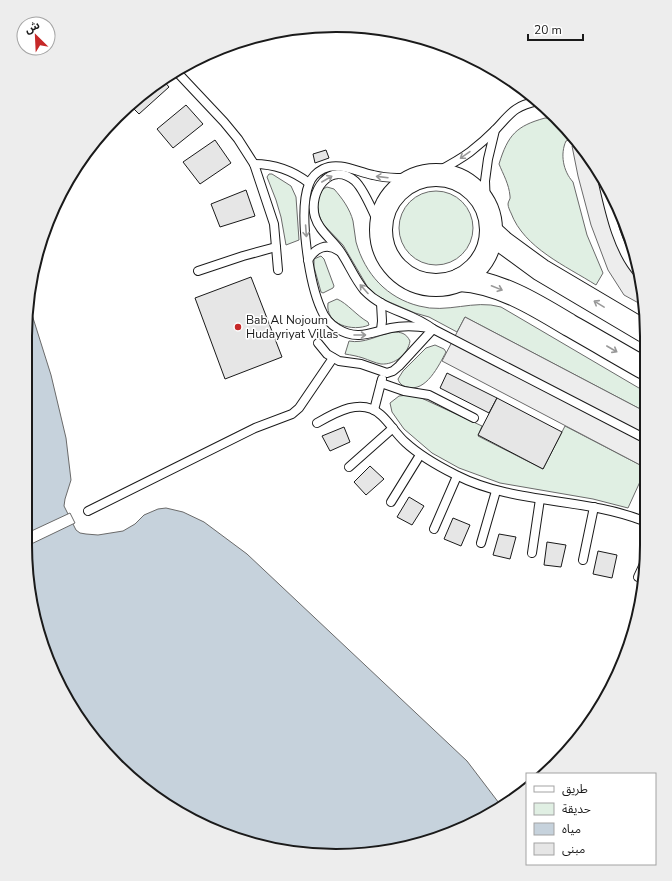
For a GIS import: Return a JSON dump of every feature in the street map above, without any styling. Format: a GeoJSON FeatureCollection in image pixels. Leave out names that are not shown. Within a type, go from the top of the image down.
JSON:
{"type":"FeatureCollection","features":[{"type":"Feature","properties":{"kind":"main road"},"geometry":{"type":"LineString","coordinates":[[426,176],[442,176],[464,182],[473,189],[486,207],[490,218],[490,243],[482,260],[470,273],[459,280],[448,284],[423,284],[401,273],[386,253],[382,242],[381,229],[385,210],[396,193],[412,181],[426,176]]}},
{"type":"Feature","properties":{"kind":"main road"},"geometry":{"type":"LineString","coordinates":[[491,231],[504,243],[541,270],[640,328]]}},
{"type":"Feature","properties":{"kind":"main road"},"geometry":{"type":"LineString","coordinates":[[459,280],[483,283],[499,288],[540,308],[640,366]]}},
{"type":"Feature","properties":{"kind":"lane"},"geometry":{"type":"LineString","coordinates":[[181,75],[224,122],[238,139],[254,164],[274,224],[278,270]]}},
{"type":"Feature","properties":{"kind":"lane"},"geometry":{"type":"LineString","coordinates":[[432,329],[401,326],[364,335],[355,335],[338,329],[331,324],[318,302],[308,260],[304,202],[309,182],[317,172],[335,166],[373,175],[405,178],[426,176],[452,164],[469,153],[495,130],[515,109],[531,103]]}},
{"type":"Feature","properties":{"kind":"lane"},"geometry":{"type":"LineString","coordinates":[[486,207],[485,181],[488,159],[495,130]]}},
{"type":"Feature","properties":{"kind":"lane"},"geometry":{"type":"LineString","coordinates":[[254,164],[264,164],[283,168],[301,176],[309,182]]}},
{"type":"Feature","properties":{"kind":"lane"},"geometry":{"type":"LineString","coordinates":[[381,229],[356,183],[345,176],[332,176],[326,179],[317,188],[314,210],[318,224],[340,251],[359,284],[373,298],[392,310],[419,320],[432,329],[640,436]]}},
{"type":"Feature","properties":{"kind":"lane"},"geometry":{"type":"LineString","coordinates":[[606,197],[610,214],[631,263]]}},
{"type":"Feature","properties":{"kind":"lane"},"geometry":{"type":"LineString","coordinates":[[308,260],[316,249],[322,247],[329,246],[340,251]]}},
{"type":"Feature","properties":{"kind":"lane"},"geometry":{"type":"LineString","coordinates":[[198,271],[276,247]]}},
{"type":"Feature","properties":{"kind":"lane"},"geometry":{"type":"LineString","coordinates":[[381,303],[381,330]]}},
{"type":"Feature","properties":{"kind":"lane"},"geometry":{"type":"LineString","coordinates":[[318,343],[322,349],[333,358],[345,362],[361,364],[384,372],[390,372],[399,366],[432,329]]}},
{"type":"Feature","properties":{"kind":"lane"},"geometry":{"type":"LineString","coordinates":[[88,511],[255,428],[292,414],[299,408],[333,358]]}},
{"type":"Feature","properties":{"kind":"lane"},"geometry":{"type":"LineString","coordinates":[[374,410],[384,372]]}},
{"type":"Feature","properties":{"kind":"lane"},"geometry":{"type":"LineString","coordinates":[[381,383],[404,391],[429,395],[474,418]]}},
{"type":"Feature","properties":{"kind":"lane"},"geometry":{"type":"LineString","coordinates":[[317,423],[335,413],[357,406],[370,407],[381,414],[403,441],[420,455],[457,476],[496,490],[540,499],[594,507],[640,519]]}},
{"type":"Feature","properties":{"kind":"lane"},"geometry":{"type":"LineString","coordinates":[[349,467],[393,428]]}},
{"type":"Feature","properties":{"kind":"lane"},"geometry":{"type":"LineString","coordinates":[[391,502],[420,455]]}},
{"type":"Feature","properties":{"kind":"lane"},"geometry":{"type":"LineString","coordinates":[[434,529],[457,476]]}},
{"type":"Feature","properties":{"kind":"lane"},"geometry":{"type":"LineString","coordinates":[[481,543],[496,490]]}},
{"type":"Feature","properties":{"kind":"lane"},"geometry":{"type":"LineString","coordinates":[[532,553],[540,499]]}},
{"type":"Feature","properties":{"kind":"lane"},"geometry":{"type":"LineString","coordinates":[[583,560],[594,507]]}},
{"type":"Feature","properties":{"kind":"green space"},"geometry":{"type":"Polygon","coordinates":[[[548,118],[568,140],[566,141],[563,151],[565,168],[573,182],[587,235],[603,273],[596,285],[559,263],[536,246],[517,225],[509,208],[508,203],[510,197],[507,183],[499,164],[502,154],[514,133],[527,124],[548,118]]]}},
{"type":"Feature","properties":{"kind":"green space"},"geometry":{"type":"Polygon","coordinates":[[[269,174],[272,174],[291,186],[296,197],[299,240],[286,245],[281,217],[267,177],[269,174]]]}},
{"type":"Feature","properties":{"kind":"green space"},"geometry":{"type":"Polygon","coordinates":[[[327,187],[334,189],[343,200],[352,217],[356,242],[360,254],[371,274],[387,291],[407,302],[429,308],[450,308],[471,305],[491,305],[501,307],[640,389],[640,409],[465,317],[457,332],[429,317],[415,313],[376,295],[367,286],[343,245],[323,224],[319,215],[317,203],[323,189],[327,187]]]}},
{"type":"Feature","properties":{"kind":"green space"},"geometry":{"type":"Polygon","coordinates":[[[429,191],[443,191],[457,197],[467,207],[473,221],[471,242],[467,249],[457,259],[443,265],[429,265],[415,259],[405,249],[399,235],[399,221],[405,207],[415,197],[429,191]]]}},
{"type":"Feature","properties":{"kind":"green space"},"geometry":{"type":"Polygon","coordinates":[[[321,256],[324,259],[334,286],[323,293],[321,292],[314,267],[314,259],[321,256]]]}},
{"type":"Feature","properties":{"kind":"green space"},"geometry":{"type":"Polygon","coordinates":[[[337,299],[345,303],[368,322],[369,325],[355,328],[341,325],[335,321],[328,311],[328,303],[337,299]]]}},
{"type":"Feature","properties":{"kind":"green space"},"geometry":{"type":"Polygon","coordinates":[[[393,332],[398,332],[407,336],[410,341],[407,350],[396,361],[381,364],[361,357],[345,354],[349,341],[355,342],[366,340],[393,332]]]}},
{"type":"Feature","properties":{"kind":"green space"},"geometry":{"type":"Polygon","coordinates":[[[435,345],[444,349],[446,352],[431,377],[420,386],[414,388],[405,387],[401,384],[398,379],[403,371],[426,348],[435,345]]]}},
{"type":"Feature","properties":{"kind":"green space"},"geometry":{"type":"Polygon","coordinates":[[[399,396],[417,396],[482,426],[478,436],[543,469],[565,426],[640,465],[640,482],[628,508],[593,499],[500,483],[459,468],[432,453],[404,429],[392,412],[390,403],[399,396]]]}},
{"type":"Feature","properties":{"kind":"shaded area"},"geometry":{"type":"Polygon","coordinates":[[[572,146],[589,167],[609,202],[617,220],[630,257],[638,303],[624,295],[608,270],[591,225],[572,146]]]}},
{"type":"Feature","properties":{"kind":"shaded area"},"geometry":{"type":"Polygon","coordinates":[[[465,317],[640,409],[640,465],[442,361],[465,317]]]}},
{"type":"Feature","properties":{"kind":"water"},"geometry":{"type":"Polygon","coordinates":[[[33,318],[51,375],[66,438],[71,480],[64,506],[76,530],[80,533],[98,535],[123,531],[135,524],[144,515],[158,509],[166,508],[183,512],[204,522],[247,554],[467,761],[498,802],[470,818],[415,839],[376,846],[336,849],[277,843],[257,839],[220,826],[202,818],[167,798],[136,774],[121,760],[107,745],[83,714],[63,679],[48,643],[38,604],[32,545],[33,318]]]}},
{"type":"Feature","properties":{"kind":"pier"},"geometry":{"type":"Polygon","coordinates":[[[70,513],[75,523],[32,544],[32,531],[70,513]]]}},
{"type":"Feature","properties":{"kind":"building"},"geometry":{"type":"Polygon","coordinates":[[[166,84],[169,87],[139,114],[134,109],[166,84]]]}},
{"type":"Feature","properties":{"kind":"building"},"geometry":{"type":"Polygon","coordinates":[[[186,105],[203,124],[173,148],[157,129],[186,105]]]}},
{"type":"Feature","properties":{"kind":"building"},"geometry":{"type":"Polygon","coordinates":[[[215,140],[231,163],[200,184],[183,162],[215,140]]]}},
{"type":"Feature","properties":{"kind":"building"},"geometry":{"type":"Polygon","coordinates":[[[326,150],[329,158],[315,163],[313,154],[326,150]]]}},
{"type":"Feature","properties":{"kind":"building"},"geometry":{"type":"Polygon","coordinates":[[[246,190],[255,216],[220,227],[211,204],[246,190]]]}},
{"type":"Feature","properties":{"kind":"building","name":"Bab Al Nojoum Hudayriyat Villas"},"geometry":{"type":"Polygon","coordinates":[[[251,277],[282,357],[225,379],[195,298],[251,277]]]}},
{"type":"Feature","properties":{"kind":"building"},"geometry":{"type":"Polygon","coordinates":[[[447,373],[497,398],[489,413],[440,388],[447,373]]]}},
{"type":"Feature","properties":{"kind":"building"},"geometry":{"type":"Polygon","coordinates":[[[497,398],[562,432],[543,469],[478,435],[497,398]]]}},
{"type":"Feature","properties":{"kind":"building"},"geometry":{"type":"Polygon","coordinates":[[[344,427],[350,442],[330,451],[322,436],[344,427]]]}},
{"type":"Feature","properties":{"kind":"building"},"geometry":{"type":"Polygon","coordinates":[[[370,466],[384,479],[366,495],[354,482],[370,466]]]}},
{"type":"Feature","properties":{"kind":"building"},"geometry":{"type":"Polygon","coordinates":[[[409,497],[424,506],[412,525],[397,517],[409,497]]]}},
{"type":"Feature","properties":{"kind":"building"},"geometry":{"type":"Polygon","coordinates":[[[453,518],[470,525],[461,546],[444,539],[453,518]]]}},
{"type":"Feature","properties":{"kind":"building"},"geometry":{"type":"Polygon","coordinates":[[[499,534],[516,537],[510,559],[493,555],[499,534]]]}},
{"type":"Feature","properties":{"kind":"building"},"geometry":{"type":"Polygon","coordinates":[[[547,542],[566,545],[561,567],[544,565],[547,542]]]}},
{"type":"Feature","properties":{"kind":"building"},"geometry":{"type":"Polygon","coordinates":[[[598,551],[617,555],[612,578],[593,574],[598,551]]]}},
{"type":"Feature","properties":{"kind":"place","name":"Bab Al Nojoum Hudayriyat Villas"},"geometry":{"type":"Point","coordinates":[238,327]}}]}
